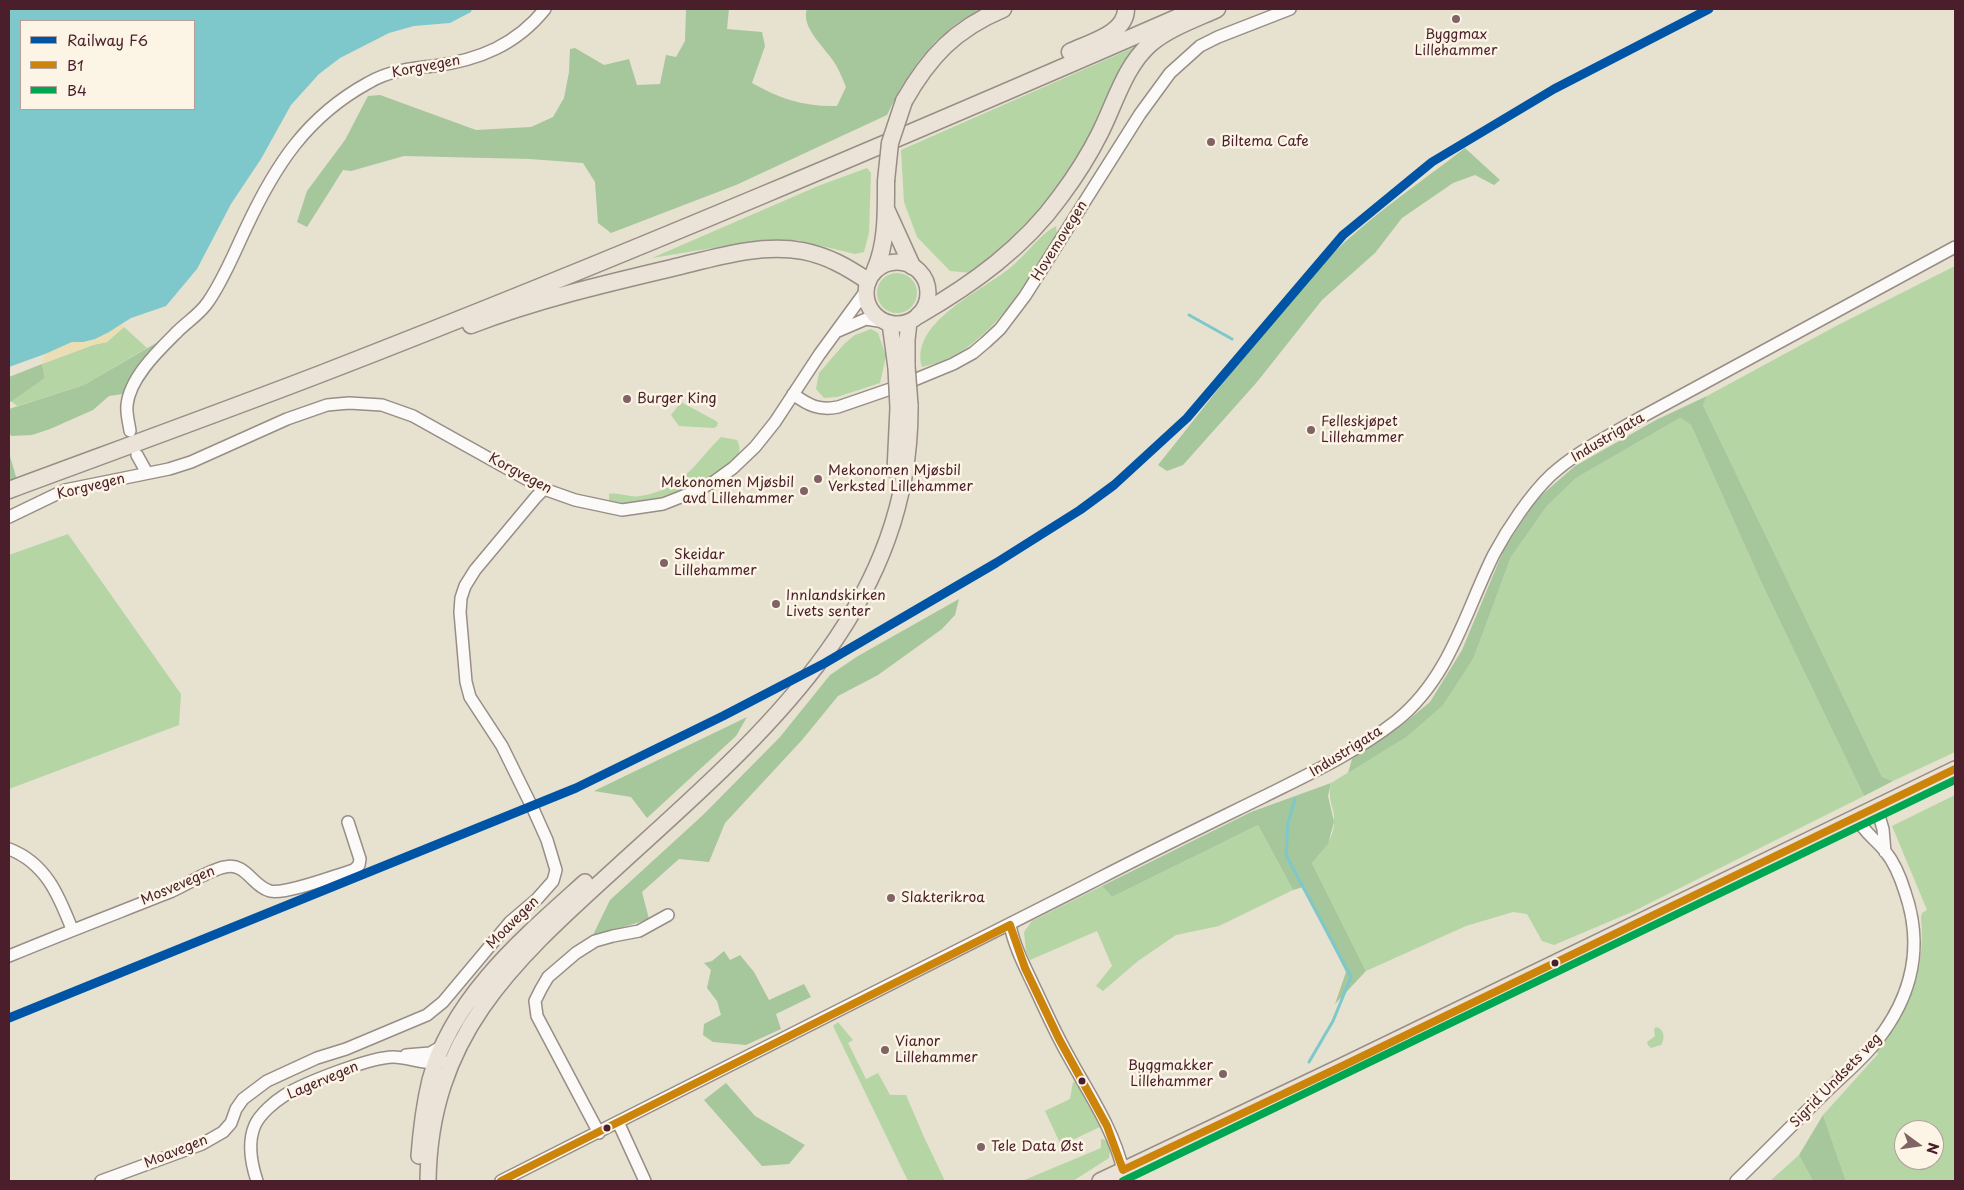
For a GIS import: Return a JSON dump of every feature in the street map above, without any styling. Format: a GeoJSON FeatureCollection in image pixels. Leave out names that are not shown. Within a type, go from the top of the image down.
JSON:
{"type":"FeatureCollection","features":[{"type":"Feature","properties":{"kind":"highway"},"geometry":{"type":"LineString","coordinates":[[291,385],[308,384],[334,377],[510,311],[556,297],[726,256],[762,250],[802,251],[840,263],[869,281],[881,256],[890,143],[904,102],[929,61],[946,44],[963,30],[1003,9]]}},
{"type":"Feature","properties":{"kind":"highway"},"geometry":{"type":"LineString","coordinates":[[904,136],[909,129],[925,117],[950,103],[1111,32],[1122,23],[1125,18],[1126,9]]}},
{"type":"Feature","properties":{"kind":"highway"},"geometry":{"type":"LineString","coordinates":[[9,490],[291,385],[588,267],[904,136],[1197,9]]}},
{"type":"Feature","properties":{"kind":"highway"},"geometry":{"type":"LineString","coordinates":[[914,318],[946,299],[996,264],[1039,222],[1059,198],[1089,154],[1131,68],[1150,44],[1180,26],[1217,9]]}},
{"type":"Feature","properties":{"kind":"highway"},"geometry":{"type":"LineString","coordinates":[[886,208],[903,250],[912,266]]}},
{"type":"Feature","properties":{"kind":"main road"},"geometry":{"type":"LineString","coordinates":[[428,1181],[434,1120],[444,1083],[450,1049],[465,1007],[486,979],[514,948],[747,733],[789,687],[819,646],[860,579],[884,525],[891,498],[904,407],[902,367],[907,340],[914,318],[926,304],[928,292],[922,274],[912,266],[901,262],[890,262],[869,281],[870,310],[887,323],[898,324],[914,318]]}},
{"type":"Feature","properties":{"kind":"main road"},"geometry":{"type":"LineString","coordinates":[[887,323],[902,367]]}},
{"type":"Feature","properties":{"kind":"main road"},"geometry":{"type":"LineString","coordinates":[[1100,1181],[1350,1063],[1955,769]]}},
{"type":"Feature","properties":{"kind":"main road"},"geometry":{"type":"LineString","coordinates":[[418,1181],[422,1119],[435,1067],[450,1049]]}},
{"type":"Feature","properties":{"kind":"street","name":"Korgvegen"},"geometry":{"type":"LineString","coordinates":[[130,431],[127,403],[133,386],[156,354],[207,303],[280,163],[305,131],[331,108],[369,82],[414,67],[435,66],[486,54],[509,42],[536,20],[545,9]]}},
{"type":"Feature","properties":{"kind":"street","name":"Hovemovegen"},"geometry":{"type":"LineString","coordinates":[[793,394],[812,407],[822,409],[838,407],[933,373],[973,353],[1000,329],[1026,296],[1140,114],[1170,73],[1200,46],[1290,9]]}},
{"type":"Feature","properties":{"kind":"street","name":"Industrigata"},"geometry":{"type":"LineString","coordinates":[[501,1181],[599,1133],[825,1016],[1010,925],[1101,877],[1316,772],[1358,747],[1396,720],[1415,703],[1443,666],[1456,643],[1496,550],[1528,502],[1550,476],[1579,453],[1627,425],[1955,247]]}},
{"type":"Feature","properties":{"kind":"street","name":"Korgvegen"},"geometry":{"type":"LineString","coordinates":[[9,517],[65,490],[191,462],[286,419],[327,405],[368,403],[382,405],[413,416],[544,490],[575,500],[622,510],[663,504],[715,481],[733,468],[755,447],[775,422],[838,331],[869,281]]}},
{"type":"Feature","properties":{"kind":"street"},"geometry":{"type":"LineString","coordinates":[[838,331],[866,319],[887,323]]}},
{"type":"Feature","properties":{"kind":"street","name":"Korgvegen"},"geometry":{"type":"LineString","coordinates":[[137,455],[147,473]]}},
{"type":"Feature","properties":{"kind":"street","name":"Moavegen"},"geometry":{"type":"LineString","coordinates":[[101,1181],[202,1144],[223,1132],[231,1123],[236,1109],[243,1099],[267,1082],[288,1071],[316,1058],[346,1049],[427,1016],[443,1002],[510,922],[552,882],[556,870],[547,840],[502,746],[470,697],[466,682],[460,612],[461,598],[465,586],[475,570],[544,490]]}},
{"type":"Feature","properties":{"kind":"street","name":"Sigrid Undsets veg"},"geometry":{"type":"LineString","coordinates":[[1876,806],[1883,828],[1885,852]]}},
{"type":"Feature","properties":{"kind":"street","name":"Sigrid Undsets veg"},"geometry":{"type":"LineString","coordinates":[[1736,1181],[1875,1043],[1896,1015],[1904,998],[1914,952],[1912,914],[1905,891],[1885,852],[1864,830],[1856,816]]}},
{"type":"Feature","properties":{"kind":"street","name":"Mosvevegen"},"geometry":{"type":"LineString","coordinates":[[9,956],[169,892],[224,867],[232,866],[243,869],[262,887],[276,892],[354,870],[359,865],[360,859],[348,822]]}},
{"type":"Feature","properties":{"kind":"street"},"geometry":{"type":"LineString","coordinates":[[9,849],[31,861],[48,878],[57,892],[72,930]]}},
{"type":"Feature","properties":{"kind":"street"},"geometry":{"type":"LineString","coordinates":[[599,1133],[537,1016],[535,1001],[548,977],[587,945],[613,936],[639,931],[668,915]]}},
{"type":"Feature","properties":{"kind":"street"},"geometry":{"type":"LineString","coordinates":[[1010,925],[1020,958],[1068,1055],[1109,1129],[1123,1170]]}},
{"type":"Feature","properties":{"kind":"street"},"geometry":{"type":"LineString","coordinates":[[394,1057],[450,1049]]}},
{"type":"Feature","properties":{"kind":"street","name":"Lagervegen"},"geometry":{"type":"LineString","coordinates":[[257,1181],[251,1164],[251,1142],[255,1126],[261,1116],[285,1095],[318,1080],[368,1062],[394,1057],[418,1061],[435,1067]]}},
{"type":"Feature","properties":{"kind":"street"},"geometry":{"type":"LineString","coordinates":[[618,1122],[645,1181]]}},
{"type":"Feature","properties":{"kind":"green space"},"geometry":{"type":"Polygon","coordinates":[[[686,9],[729,9],[727,29],[762,32],[765,46],[752,83],[793,101],[814,105],[837,106],[846,87],[836,65],[807,24],[807,9],[982,9],[957,23],[936,41],[918,62],[900,89],[887,115],[736,185],[611,233],[598,223],[595,182],[583,163],[530,159],[404,156],[351,171],[343,170],[307,227],[297,222],[307,191],[345,140],[368,96],[380,95],[476,130],[531,127],[553,117],[564,98],[569,72],[570,49],[575,48],[604,65],[629,59],[637,85],[660,84],[666,55],[676,57],[685,41],[686,9]]]}},
{"type":"Feature","properties":{"kind":"green space"},"geometry":{"type":"Polygon","coordinates":[[[1137,46],[1122,65],[1115,78],[1083,152],[1072,170],[1047,202],[1033,218],[972,273],[950,271],[917,237],[904,202],[901,150],[1137,46]]]}},
{"type":"Feature","properties":{"kind":"green space"},"geometry":{"type":"Polygon","coordinates":[[[1465,148],[1500,180],[1494,185],[1475,175],[1453,183],[1402,218],[1375,253],[1322,300],[1257,382],[1183,465],[1167,471],[1158,465],[1257,341],[1335,251],[1371,220],[1465,148]]]}},
{"type":"Feature","properties":{"kind":"green space"},"geometry":{"type":"Polygon","coordinates":[[[867,168],[871,173],[869,233],[864,252],[855,254],[797,240],[743,243],[652,258],[818,186],[867,168]]]}},
{"type":"Feature","properties":{"kind":"green space"},"geometry":{"type":"Polygon","coordinates":[[[1056,226],[1057,234],[1032,274],[1002,315],[985,333],[966,348],[945,360],[922,367],[921,351],[926,336],[937,322],[967,297],[1011,267],[1056,226]]]}},
{"type":"Feature","properties":{"kind":"green space"},"geometry":{"type":"Polygon","coordinates":[[[1955,266],[1955,752],[1893,781],[1882,777],[1703,405],[1707,396],[1836,326],[1955,266]]]}},
{"type":"Feature","properties":{"kind":"green space"},"geometry":{"type":"Polygon","coordinates":[[[901,273],[908,276],[914,282],[917,293],[916,301],[908,310],[901,313],[893,313],[886,310],[878,301],[877,289],[880,282],[889,274],[901,273]]]}},
{"type":"Feature","properties":{"kind":"green space"},"geometry":{"type":"Polygon","coordinates":[[[124,327],[147,348],[84,385],[17,406],[11,401],[45,378],[42,364],[93,345],[107,342],[124,327]]]}},
{"type":"Feature","properties":{"kind":"green space"},"geometry":{"type":"Polygon","coordinates":[[[871,329],[878,333],[886,356],[880,383],[837,397],[824,398],[816,389],[819,373],[845,343],[855,335],[871,329]]]}},
{"type":"Feature","properties":{"kind":"green space"},"geometry":{"type":"Polygon","coordinates":[[[158,342],[166,349],[136,392],[109,396],[93,410],[50,429],[32,435],[11,436],[9,431],[9,409],[84,385],[158,342]]]}},
{"type":"Feature","properties":{"kind":"green space"},"geometry":{"type":"Polygon","coordinates":[[[42,364],[45,378],[9,403],[9,377],[42,364]]]}},
{"type":"Feature","properties":{"kind":"green space"},"geometry":{"type":"Polygon","coordinates":[[[1707,396],[1703,405],[1882,777],[1893,781],[1864,796],[1762,584],[1691,425],[1680,418],[1576,478],[1547,506],[1511,557],[1474,657],[1443,705],[1405,738],[1348,773],[1352,759],[1401,726],[1430,702],[1462,650],[1504,549],[1537,499],[1575,466],[1656,420],[1707,396]]]}},
{"type":"Feature","properties":{"kind":"green space"},"geometry":{"type":"Polygon","coordinates":[[[681,402],[716,421],[718,423],[717,426],[714,428],[679,426],[671,415],[681,402]]]}},
{"type":"Feature","properties":{"kind":"green space"},"geometry":{"type":"Polygon","coordinates":[[[1680,418],[1691,425],[1762,584],[1864,796],[1632,912],[1554,945],[1542,941],[1527,914],[1513,912],[1466,926],[1366,971],[1312,863],[1327,844],[1332,834],[1334,817],[1330,795],[1331,783],[1405,738],[1474,657],[1511,557],[1547,506],[1576,478],[1680,418]]]}},
{"type":"Feature","properties":{"kind":"green space"},"geometry":{"type":"Polygon","coordinates":[[[721,437],[737,440],[739,453],[733,461],[715,475],[680,492],[656,500],[612,504],[609,500],[609,494],[641,496],[667,488],[687,474],[721,437]]]}},
{"type":"Feature","properties":{"kind":"green space"},"geometry":{"type":"Polygon","coordinates":[[[9,453],[17,480],[9,482],[9,453]]]}},
{"type":"Feature","properties":{"kind":"green space"},"geometry":{"type":"Polygon","coordinates":[[[68,534],[181,694],[179,725],[9,789],[9,555],[68,534]]]}},
{"type":"Feature","properties":{"kind":"green space"},"geometry":{"type":"Polygon","coordinates":[[[959,599],[955,615],[942,629],[878,675],[838,696],[802,740],[725,823],[709,862],[679,859],[642,892],[649,919],[592,937],[610,900],[703,815],[780,737],[830,675],[858,656],[959,599]]]}},
{"type":"Feature","properties":{"kind":"green space"},"geometry":{"type":"Polygon","coordinates":[[[747,717],[736,736],[647,818],[631,797],[594,791],[747,717]]]}},
{"type":"Feature","properties":{"kind":"green space"},"geometry":{"type":"Polygon","coordinates":[[[1331,783],[1328,796],[1334,822],[1328,844],[1312,863],[1366,971],[1335,1004],[1346,972],[1303,887],[1293,890],[1258,825],[1112,897],[1102,886],[1251,812],[1331,783]]]}},
{"type":"Feature","properties":{"kind":"green space"},"geometry":{"type":"Polygon","coordinates":[[[1955,795],[1955,1181],[1846,1181],[1823,1115],[1878,1054],[1877,1052],[1906,1005],[1918,973],[1921,956],[1921,917],[1922,913],[1927,910],[1892,826],[1955,795]]]}},
{"type":"Feature","properties":{"kind":"green space"},"geometry":{"type":"Polygon","coordinates":[[[1258,825],[1293,890],[1219,926],[1176,935],[1138,961],[1103,991],[1096,986],[1112,966],[1097,931],[1030,960],[1026,951],[1024,932],[1032,921],[1102,886],[1112,897],[1258,825]]]}},
{"type":"Feature","properties":{"kind":"green space"},"geometry":{"type":"Polygon","coordinates":[[[724,951],[730,960],[740,955],[754,972],[769,1000],[804,984],[811,997],[776,1014],[781,1029],[746,1045],[713,1042],[703,1035],[704,1024],[721,1015],[717,1001],[707,988],[711,970],[704,963],[712,961],[724,951]]]}},
{"type":"Feature","properties":{"kind":"green space"},"geometry":{"type":"Polygon","coordinates":[[[838,1022],[853,1040],[848,1043],[866,1079],[878,1073],[890,1095],[906,1095],[945,1181],[908,1181],[833,1026],[838,1022]]]}},
{"type":"Feature","properties":{"kind":"green space"},"geometry":{"type":"Polygon","coordinates":[[[1656,1027],[1663,1032],[1663,1040],[1661,1045],[1651,1048],[1647,1042],[1655,1036],[1654,1029],[1656,1027]]]}},
{"type":"Feature","properties":{"kind":"green space"},"geometry":{"type":"Polygon","coordinates":[[[1073,1082],[1080,1083],[1100,1122],[1100,1127],[1068,1142],[1060,1143],[1045,1111],[1070,1099],[1073,1082]]]}},
{"type":"Feature","properties":{"kind":"green space"},"geometry":{"type":"Polygon","coordinates":[[[726,1083],[755,1116],[805,1145],[789,1164],[762,1166],[704,1100],[726,1083]]]}},
{"type":"Feature","properties":{"kind":"green space"},"geometry":{"type":"Polygon","coordinates":[[[1823,1115],[1846,1181],[1813,1181],[1799,1155],[1823,1115]]]}},
{"type":"Feature","properties":{"kind":"green space"},"geometry":{"type":"Polygon","coordinates":[[[1101,1139],[1106,1140],[1111,1145],[1109,1158],[1073,1181],[1022,1181],[1101,1148],[1101,1139]]]}},
{"type":"Feature","properties":{"kind":"green space"},"geometry":{"type":"Polygon","coordinates":[[[1799,1155],[1813,1181],[1770,1181],[1799,1155]]]}},
{"type":"Feature","properties":{"kind":"sand"},"geometry":{"type":"Polygon","coordinates":[[[121,324],[124,327],[107,342],[93,345],[42,364],[45,354],[72,342],[95,339],[121,324]]]}},
{"type":"Feature","properties":{"kind":"water"},"geometry":{"type":"Polygon","coordinates":[[[9,9],[472,9],[471,12],[450,23],[414,26],[389,33],[340,58],[319,74],[291,105],[261,159],[231,204],[197,269],[166,306],[131,318],[95,339],[72,342],[9,367],[9,9]]]}},
{"type":"Feature","properties":{"kind":"waterway"},"geometry":{"type":"LineString","coordinates":[[1189,315],[1232,339]]}},
{"type":"Feature","properties":{"kind":"waterway"},"geometry":{"type":"LineString","coordinates":[[1295,799],[1288,823],[1286,855],[1351,977],[1333,1021],[1309,1062]]}},
{"type":"Feature","properties":{"kind":"rail line","name":"F6"},"geometry":{"type":"LineString","coordinates":[[9,1018],[576,788],[723,716],[825,663],[996,563],[1080,510],[1114,485],[1187,418],[1343,235],[1432,162],[1554,89],[1709,9]]}},
{"type":"Feature","properties":{"kind":"transit line","name":"B1"},"geometry":{"type":"LineString","coordinates":[[501,1181],[1010,925],[1025,968],[1059,1039],[1107,1126],[1123,1170],[1955,769]]}},
{"type":"Feature","properties":{"kind":"transit line","name":"B4"},"geometry":{"type":"LineString","coordinates":[[1123,1181],[1955,780]]}},
{"type":"Feature","properties":{"kind":"place","name":"Byggmax Lillehammer"},"geometry":{"type":"Point","coordinates":[1456,19]}},
{"type":"Feature","properties":{"kind":"place","name":"Biltema Cafe"},"geometry":{"type":"Point","coordinates":[1211,142]}},
{"type":"Feature","properties":{"kind":"place","name":"Burger King"},"geometry":{"type":"Point","coordinates":[627,399]}},
{"type":"Feature","properties":{"kind":"place","name":"Felleskjøpet Lillehammer"},"geometry":{"type":"Point","coordinates":[1311,430]}},
{"type":"Feature","properties":{"kind":"place","name":"Mekonomen Mjøsbil Verksted Lillehammer"},"geometry":{"type":"Point","coordinates":[818,479]}},
{"type":"Feature","properties":{"kind":"place","name":"Mekonomen Mjøsbil avd Lillehammer"},"geometry":{"type":"Point","coordinates":[804,491]}},
{"type":"Feature","properties":{"kind":"place","name":"Skeidar Lillehammer"},"geometry":{"type":"Point","coordinates":[664,563]}},
{"type":"Feature","properties":{"kind":"place","name":"Innlandskirken Livets senter"},"geometry":{"type":"Point","coordinates":[776,604]}},
{"type":"Feature","properties":{"kind":"place","name":"Slakterikroa"},"geometry":{"type":"Point","coordinates":[891,898]}},
{"type":"Feature","properties":{"kind":"place","name":"Vianor Lillehammer"},"geometry":{"type":"Point","coordinates":[885,1050]}},
{"type":"Feature","properties":{"kind":"place","name":"Byggmakker Lillehammer"},"geometry":{"type":"Point","coordinates":[1223,1074]}},
{"type":"Feature","properties":{"kind":"place","name":"Tele Data Øst"},"geometry":{"type":"Point","coordinates":[981,1147]}}]}
